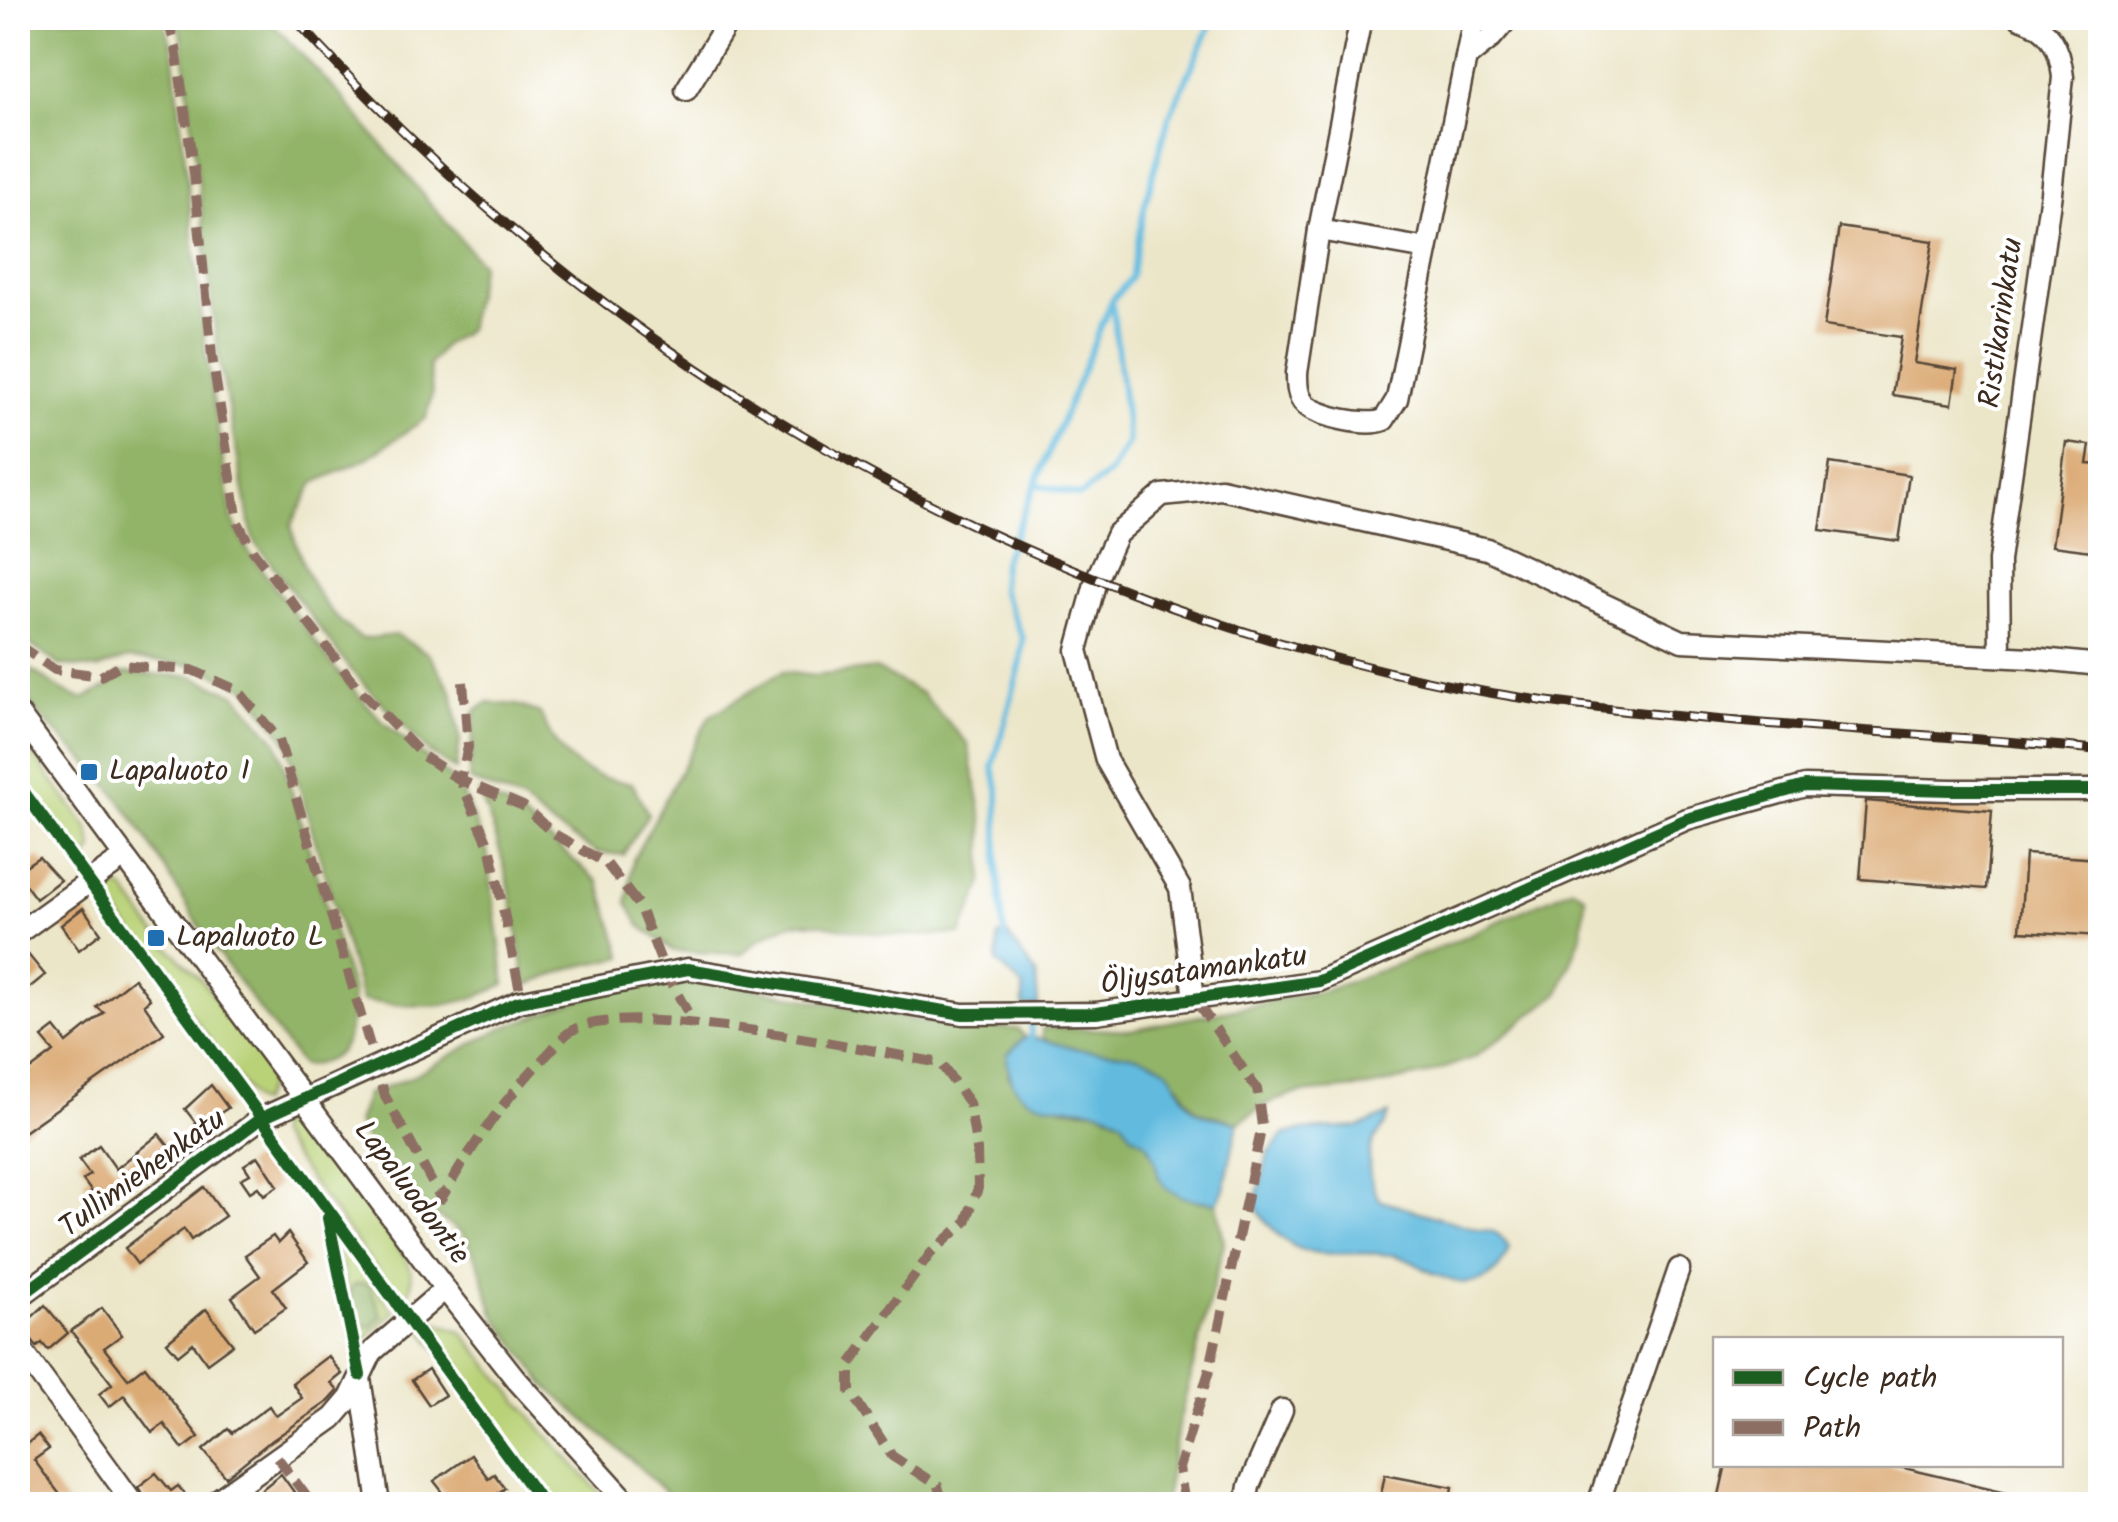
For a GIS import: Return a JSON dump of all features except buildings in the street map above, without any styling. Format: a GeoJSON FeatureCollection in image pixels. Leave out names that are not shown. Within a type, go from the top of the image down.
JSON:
{"type":"FeatureCollection","features":[{"type":"Feature","properties":{"kind":"street"},"geometry":{"type":"LineString","coordinates":[[686,90],[730,18]]}},
{"type":"Feature","properties":{"kind":"street"},"geometry":{"type":"LineString","coordinates":[[1361,18],[1319,230],[1297,388],[1300,398],[1314,411],[1367,424],[1384,420],[1397,400],[1474,18]]}},
{"type":"Feature","properties":{"kind":"street"},"geometry":{"type":"LineString","coordinates":[[1466,58],[1508,18]]}},
{"type":"Feature","properties":{"kind":"street","name":"Ristikarinkatu"},"geometry":{"type":"LineString","coordinates":[[2000,656],[1999,561],[2051,193],[2062,76],[2061,59],[2047,31],[2020,18]]}},
{"type":"Feature","properties":{"kind":"street"},"geometry":{"type":"LineString","coordinates":[[1319,230],[1427,249]]}},
{"type":"Feature","properties":{"kind":"street"},"geometry":{"type":"LineString","coordinates":[[1194,998],[1180,888],[1106,760],[1077,650],[1096,580],[1117,534],[1162,495],[1221,489],[1486,549],[1682,642],[2000,656],[2100,666]]}},
{"type":"Feature","properties":{"kind":"street","name":"Lapaluodontie"},"geometry":{"type":"LineString","coordinates":[[18,713],[445,1289],[515,1378],[629,1504]]}},
{"type":"Feature","properties":{"kind":"street","name":"Öljysatamankatu"},"geometry":{"type":"LineString","coordinates":[[302,1097],[518,1002],[688,969],[963,1014],[1096,1012],[1319,981],[1687,819],[1805,786],[2100,790]]}},
{"type":"Feature","properties":{"kind":"street"},"geometry":{"type":"LineString","coordinates":[[18,933],[124,856]]}},
{"type":"Feature","properties":{"kind":"street","name":"Tullimiehenkatu"},"geometry":{"type":"LineString","coordinates":[[18,1298],[260,1119],[302,1097]]}},
{"type":"Feature","properties":{"kind":"street"},"geometry":{"type":"LineString","coordinates":[[1598,1504],[1679,1269]]}},
{"type":"Feature","properties":{"kind":"street"},"geometry":{"type":"LineString","coordinates":[[212,1504],[333,1418],[350,1398],[380,1344],[445,1289]]}},
{"type":"Feature","properties":{"kind":"street"},"geometry":{"type":"LineString","coordinates":[[18,1345],[134,1504]]}},
{"type":"Feature","properties":{"kind":"street"},"geometry":{"type":"LineString","coordinates":[[360,1374],[379,1504]]}},
{"type":"Feature","properties":{"kind":"street"},"geometry":{"type":"LineString","coordinates":[[1246,1504],[1248,1486],[1282,1410]]}},
{"type":"Feature","properties":{"kind":"green space"},"geometry":{"type":"Polygon","coordinates":[[[18,18],[163,18],[173,48],[205,347],[232,519],[248,551],[337,671],[384,723],[459,785],[487,851],[505,984],[468,1000],[435,1005],[362,1001],[286,741],[247,688],[198,666],[128,658],[97,669],[59,665],[18,636],[18,18]]]}},
{"type":"Feature","properties":{"kind":"green space"},"geometry":{"type":"Polygon","coordinates":[[[176,18],[267,18],[341,96],[481,264],[467,330],[444,345],[429,365],[432,394],[426,418],[368,458],[314,483],[291,525],[315,589],[347,628],[362,639],[396,635],[429,654],[452,691],[460,740],[456,770],[428,751],[351,670],[253,539],[217,348],[182,37],[176,18]]]}},
{"type":"Feature","properties":{"kind":"green space"},"geometry":{"type":"Polygon","coordinates":[[[18,664],[83,699],[109,686],[120,673],[192,676],[237,695],[277,742],[352,993],[348,1034],[339,1052],[330,1059],[302,1066],[214,947],[123,804],[33,707],[20,679],[18,664]]]}},
{"type":"Feature","properties":{"kind":"green space"},"geometry":{"type":"Polygon","coordinates":[[[876,669],[921,693],[968,744],[983,822],[983,883],[961,934],[891,935],[823,924],[793,924],[761,938],[741,954],[674,951],[640,926],[627,903],[633,860],[709,717],[782,672],[814,676],[876,669]]]}},
{"type":"Feature","properties":{"kind":"green space"},"geometry":{"type":"Polygon","coordinates":[[[487,703],[517,705],[540,713],[555,743],[574,763],[599,776],[632,783],[648,814],[623,855],[596,852],[522,801],[469,780],[475,711],[487,703]]]}},
{"type":"Feature","properties":{"kind":"green space"},"geometry":{"type":"Polygon","coordinates":[[[18,734],[88,828],[93,848],[85,862],[77,857],[18,775],[18,734]]]}},
{"type":"Feature","properties":{"kind":"green space"},"geometry":{"type":"Polygon","coordinates":[[[479,793],[516,811],[599,882],[623,957],[571,968],[526,986],[504,864],[479,793]]]}},
{"type":"Feature","properties":{"kind":"green space"},"geometry":{"type":"Polygon","coordinates":[[[110,886],[124,889],[156,934],[203,982],[261,1058],[270,1073],[270,1082],[260,1103],[254,1101],[104,894],[110,886]]]}},
{"type":"Feature","properties":{"kind":"green space"},"geometry":{"type":"Polygon","coordinates":[[[1573,888],[1585,896],[1582,933],[1559,993],[1475,1057],[1425,1075],[1369,1087],[1299,1093],[1268,1103],[1238,1123],[1198,1110],[1180,1085],[1043,1039],[1042,1028],[1130,1030],[1327,990],[1430,952],[1573,888]]]}},
{"type":"Feature","properties":{"kind":"green space"},"geometry":{"type":"Polygon","coordinates":[[[717,981],[939,1025],[1018,1029],[1025,1037],[1018,1043],[1008,1075],[1027,1098],[1065,1108],[1099,1110],[1122,1120],[1132,1134],[1146,1142],[1156,1158],[1159,1178],[1198,1201],[1217,1203],[1224,1243],[1179,1422],[1164,1504],[677,1504],[546,1386],[494,1314],[479,1264],[462,1233],[421,1205],[370,1147],[357,1123],[367,1094],[409,1078],[500,1029],[616,987],[717,981]]]}},
{"type":"Feature","properties":{"kind":"green space"},"geometry":{"type":"Polygon","coordinates":[[[289,1121],[308,1127],[406,1259],[411,1283],[404,1302],[277,1135],[277,1125],[289,1121]]]}},
{"type":"Feature","properties":{"kind":"green space"},"geometry":{"type":"Polygon","coordinates":[[[340,1237],[394,1312],[367,1338],[360,1337],[356,1330],[336,1240],[340,1237]]]}},
{"type":"Feature","properties":{"kind":"green space"},"geometry":{"type":"Polygon","coordinates":[[[363,1283],[369,1285],[382,1315],[371,1327],[359,1324],[353,1313],[350,1290],[363,1283]]]}},
{"type":"Feature","properties":{"kind":"green space"},"geometry":{"type":"Polygon","coordinates":[[[440,1323],[462,1332],[610,1504],[550,1504],[423,1331],[440,1323]]]}},
{"type":"Feature","properties":{"kind":"water"},"geometry":{"type":"Polygon","coordinates":[[[1007,934],[1036,974],[1038,1006],[1023,1006],[1023,987],[997,962],[998,936],[1007,934]]]}},
{"type":"Feature","properties":{"kind":"water"},"geometry":{"type":"Polygon","coordinates":[[[1025,1037],[1152,1061],[1172,1075],[1194,1109],[1238,1123],[1224,1189],[1217,1203],[1182,1196],[1167,1188],[1148,1145],[1121,1120],[1087,1108],[1034,1101],[1020,1093],[1011,1078],[1007,1055],[1025,1037]]]}},
{"type":"Feature","properties":{"kind":"water"},"geometry":{"type":"Polygon","coordinates":[[[1389,1114],[1370,1151],[1369,1169],[1377,1195],[1381,1201],[1498,1234],[1509,1248],[1489,1277],[1460,1282],[1398,1256],[1300,1249],[1271,1227],[1255,1206],[1268,1154],[1285,1134],[1360,1127],[1389,1114]]]}},
{"type":"Feature","properties":{"kind":"waterway"},"geometry":{"type":"LineString","coordinates":[[1004,935],[998,872],[998,788],[993,767],[1021,662],[1023,638],[1001,589],[1003,562],[1112,300],[1131,278],[1145,204],[1169,117],[1214,18]]}},
{"type":"Feature","properties":{"kind":"waterway"},"geometry":{"type":"LineString","coordinates":[[1036,484],[1080,496],[1111,472],[1128,441],[1112,302]]}},
{"type":"Feature","properties":{"kind":"waterway"},"geometry":{"type":"LineString","coordinates":[[1031,1024],[1031,1037]]}},
{"type":"Feature","properties":{"kind":"railway"},"geometry":{"type":"LineString","coordinates":[[294,18],[387,116],[486,207],[589,291],[697,368],[810,439],[927,503],[1048,559],[1258,636],[1473,690],[1662,715],[2100,750]]}},
{"type":"Feature","properties":{"kind":"marked path"},"geometry":{"type":"LineString","coordinates":[[167,18],[176,48],[194,174],[212,356],[238,522],[253,551],[358,688],[423,756],[460,780],[491,850],[522,1001]]}},
{"type":"Feature","properties":{"kind":"marked path"},"geometry":{"type":"LineString","coordinates":[[18,645],[55,670],[101,676],[120,665],[192,670],[239,691],[279,740],[385,1096],[441,1199],[488,1125],[529,1074],[571,1031],[599,1022],[693,1023],[940,1063],[969,1103],[977,1149],[978,1188],[966,1222],[931,1253],[850,1364],[850,1391],[892,1456],[938,1486],[943,1504]]}},
{"type":"Feature","properties":{"kind":"marked path"},"geometry":{"type":"LineString","coordinates":[[463,682],[468,747],[460,780],[523,806],[554,834],[606,863],[639,906],[666,973],[694,1024]]}},
{"type":"Feature","properties":{"kind":"marked path"},"geometry":{"type":"LineString","coordinates":[[1185,1504],[1179,1468],[1210,1368],[1262,1126],[1257,1089],[1194,998]]}},
{"type":"Feature","properties":{"kind":"marked path"},"geometry":{"type":"LineString","coordinates":[[277,1457],[312,1504]]}},
{"type":"Feature","properties":{"kind":"cycle path"},"geometry":{"type":"LineString","coordinates":[[18,784],[543,1504]]}},
{"type":"Feature","properties":{"kind":"cycle path"},"geometry":{"type":"LineString","coordinates":[[18,1298],[260,1119],[518,1002],[688,969],[963,1014],[1096,1013],[1319,981],[1687,819],[1805,786],[2100,790]]}},
{"type":"Feature","properties":{"kind":"cycle path"},"geometry":{"type":"LineString","coordinates":[[328,1218],[360,1375]]}},
{"type":"Feature","properties":{"kind":"place","name":"Lapaluoto I"},"geometry":{"type":"Point","coordinates":[89,772]}},
{"type":"Feature","properties":{"kind":"place","name":"Lapaluoto L"},"geometry":{"type":"Point","coordinates":[156,938]}}]}
